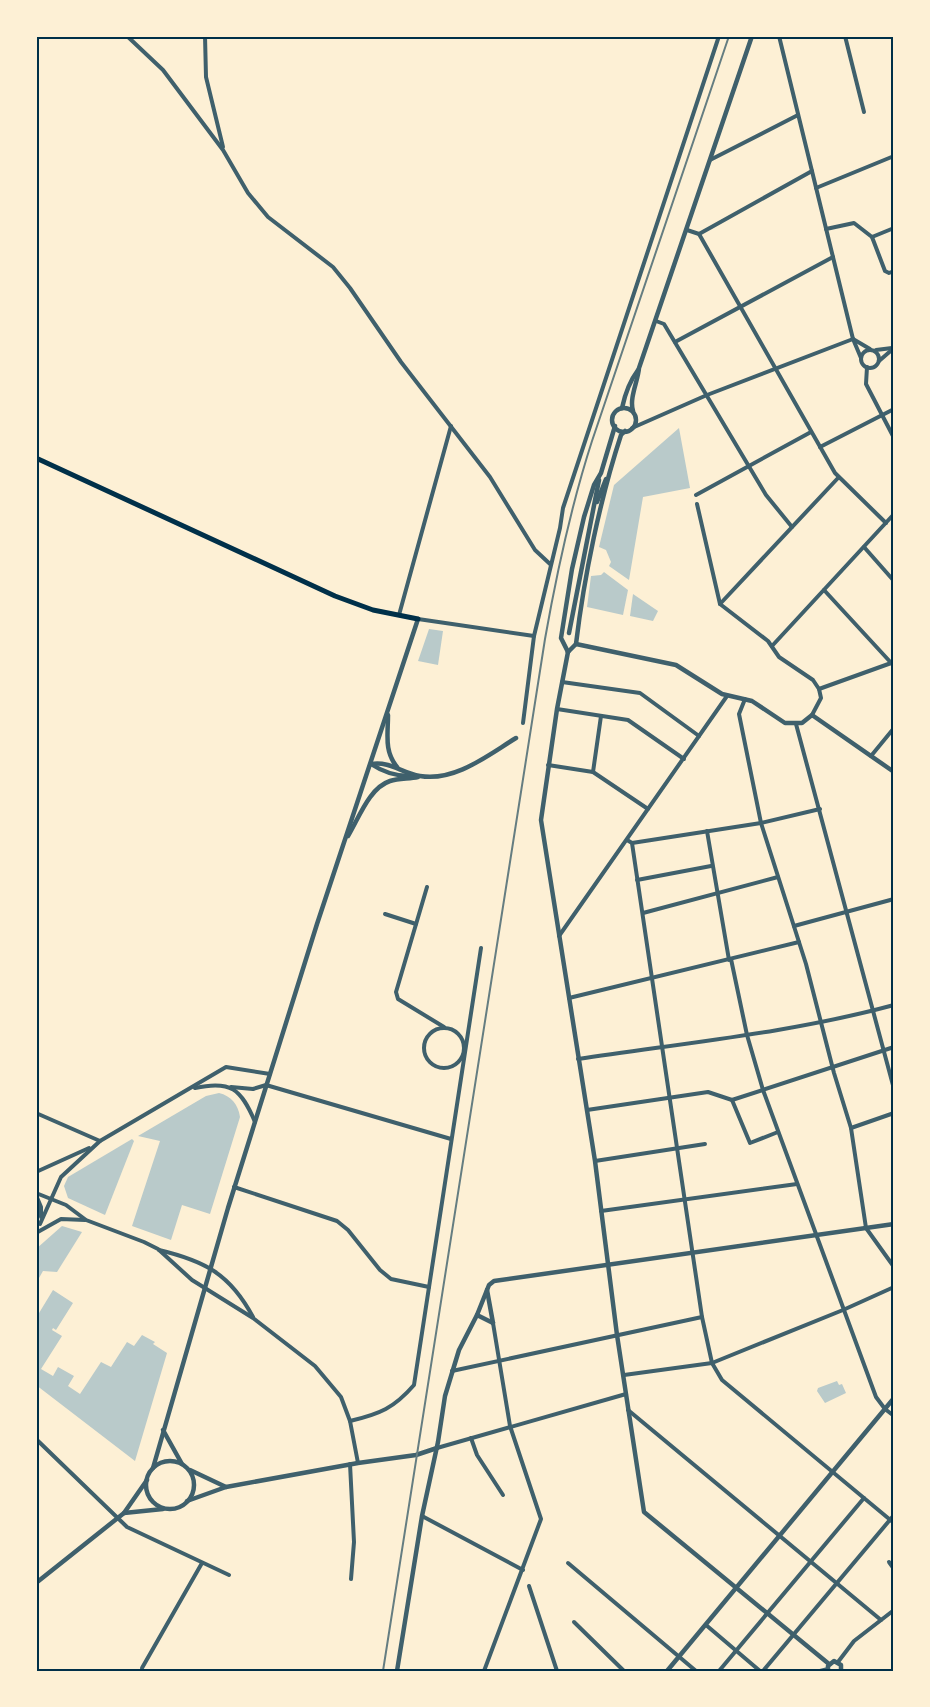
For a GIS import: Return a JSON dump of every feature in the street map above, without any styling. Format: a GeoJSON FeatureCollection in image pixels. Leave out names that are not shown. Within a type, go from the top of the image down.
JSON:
{"type":"FeatureCollection","features":[{"type":"Feature","properties":{"kind":"main road"},"geometry":{"type":"LineString","coordinates":[[36,458],[335,596],[358,605],[418,620]]}},
{"type":"Feature","properties":{"kind":"street"},"geometry":{"type":"LineString","coordinates":[[127,36],[163,70],[224,150],[258,207],[339,274],[401,362],[490,477],[535,550],[550,564]]}},
{"type":"Feature","properties":{"kind":"street"},"geometry":{"type":"LineString","coordinates":[[205,36],[206,77],[224,150]]}},
{"type":"Feature","properties":{"kind":"street"},"geometry":{"type":"LineString","coordinates":[[523,723],[534,636],[563,508],[719,36]]}},
{"type":"Feature","properties":{"kind":"street"},"geometry":{"type":"LineString","coordinates":[[632,428],[636,418],[631,405],[638,382],[639,368],[752,36]]}},
{"type":"Feature","properties":{"kind":"street"},"geometry":{"type":"LineString","coordinates":[[779,36],[853,339],[867,367],[866,384],[894,438]]}},
{"type":"Feature","properties":{"kind":"street"},"geometry":{"type":"LineString","coordinates":[[845,36],[864,112]]}},
{"type":"Feature","properties":{"kind":"street"},"geometry":{"type":"LineString","coordinates":[[710,160],[798,115]]}},
{"type":"Feature","properties":{"kind":"street"},"geometry":{"type":"LineString","coordinates":[[816,188],[894,156]]}},
{"type":"Feature","properties":{"kind":"street"},"geometry":{"type":"LineString","coordinates":[[699,234],[812,171]]}},
{"type":"Feature","properties":{"kind":"street"},"geometry":{"type":"LineString","coordinates":[[826,229],[854,223],[872,237],[885,272],[894,271]]}},
{"type":"Feature","properties":{"kind":"street"},"geometry":{"type":"LineString","coordinates":[[872,237],[894,228]]}},
{"type":"Feature","properties":{"kind":"street"},"geometry":{"type":"LineString","coordinates":[[687,230],[699,234],[838,478],[886,523]]}},
{"type":"Feature","properties":{"kind":"street"},"geometry":{"type":"LineString","coordinates":[[675,342],[833,257]]}},
{"type":"Feature","properties":{"kind":"street"},"geometry":{"type":"LineString","coordinates":[[656,321],[664,324],[766,495],[792,527]]}},
{"type":"Feature","properties":{"kind":"street"},"geometry":{"type":"LineString","coordinates":[[853,339],[872,350],[879,357],[879,362]]}},
{"type":"Feature","properties":{"kind":"street"},"geometry":{"type":"LineString","coordinates":[[593,513],[621,435],[625,431],[707,395],[853,339]]}},
{"type":"Feature","properties":{"kind":"street"},"geometry":{"type":"LineString","coordinates":[[861,358],[864,353],[872,350],[893,348]]}},
{"type":"Feature","properties":{"kind":"street"},"geometry":{"type":"LineString","coordinates":[[867,367],[875,366],[893,348]]}},
{"type":"Feature","properties":{"kind":"street"},"geometry":{"type":"LineString","coordinates":[[568,652],[561,638],[572,568],[584,517],[601,473],[615,426],[614,415],[622,408],[624,395],[639,368]]}},
{"type":"Feature","properties":{"kind":"street"},"geometry":{"type":"LineString","coordinates":[[622,408],[633,411]]}},
{"type":"Feature","properties":{"kind":"street"},"geometry":{"type":"LineString","coordinates":[[820,447],[882,413],[894,409]]}},
{"type":"Feature","properties":{"kind":"street"},"geometry":{"type":"LineString","coordinates":[[399,616],[451,425]]}},
{"type":"Feature","properties":{"kind":"street"},"geometry":{"type":"LineString","coordinates":[[615,426],[625,431]]}},
{"type":"Feature","properties":{"kind":"street"},"geometry":{"type":"LineString","coordinates":[[696,495],[811,432]]}},
{"type":"Feature","properties":{"kind":"street"},"geometry":{"type":"LineString","coordinates":[[610,468],[576,644],[568,652],[562,682],[541,820],[595,1161],[617,1335],[644,1512],[793,1635],[828,1668]]}},
{"type":"Feature","properties":{"kind":"street"},"geometry":{"type":"LineString","coordinates":[[569,633],[601,473]]}},
{"type":"Feature","properties":{"kind":"street"},"geometry":{"type":"LineString","coordinates":[[720,604],[838,478]]}},
{"type":"Feature","properties":{"kind":"street"},"geometry":{"type":"LineString","coordinates":[[576,644],[676,665],[727,696],[745,698],[782,722],[796,724],[806,721],[812,715],[821,698],[819,689],[813,680],[779,657],[768,641],[720,604],[697,504]]}},
{"type":"Feature","properties":{"kind":"street"},"geometry":{"type":"LineString","coordinates":[[772,646],[894,514]]}},
{"type":"Feature","properties":{"kind":"street"},"geometry":{"type":"LineString","coordinates":[[864,547],[894,581]]}},
{"type":"Feature","properties":{"kind":"street"},"geometry":{"type":"LineString","coordinates":[[819,689],[893,663],[824,590]]}},
{"type":"Feature","properties":{"kind":"street"},"geometry":{"type":"LineString","coordinates":[[36,1583],[124,1513],[153,1468],[234,1187],[418,620],[534,636]]}},
{"type":"Feature","properties":{"kind":"street"},"geometry":{"type":"LineString","coordinates":[[562,682],[640,693],[699,736]]}},
{"type":"Feature","properties":{"kind":"street"},"geometry":{"type":"LineString","coordinates":[[559,936],[727,696]]}},
{"type":"Feature","properties":{"kind":"street"},"geometry":{"type":"LineString","coordinates":[[745,698],[739,714],[761,823],[799,942],[851,1128],[866,1228],[894,1266]]}},
{"type":"Feature","properties":{"kind":"street"},"geometry":{"type":"LineString","coordinates":[[557,709],[628,720],[684,759]]}},
{"type":"Feature","properties":{"kind":"street"},"geometry":{"type":"LineString","coordinates":[[388,710],[388,752],[391,760],[399,769]]}},
{"type":"Feature","properties":{"kind":"street"},"geometry":{"type":"LineString","coordinates":[[812,715],[894,772]]}},
{"type":"Feature","properties":{"kind":"street"},"geometry":{"type":"LineString","coordinates":[[594,772],[601,716]]}},
{"type":"Feature","properties":{"kind":"street"},"geometry":{"type":"LineString","coordinates":[[796,724],[894,1089]]}},
{"type":"Feature","properties":{"kind":"street"},"geometry":{"type":"LineString","coordinates":[[871,756],[894,728]]}},
{"type":"Feature","properties":{"kind":"street"},"geometry":{"type":"LineString","coordinates":[[343,846],[372,795],[381,786],[393,780],[456,772],[516,738]]}},
{"type":"Feature","properties":{"kind":"street"},"geometry":{"type":"LineString","coordinates":[[371,764],[382,762],[421,776]]}},
{"type":"Feature","properties":{"kind":"street"},"geometry":{"type":"LineString","coordinates":[[371,764],[397,776],[421,776]]}},
{"type":"Feature","properties":{"kind":"street"},"geometry":{"type":"LineString","coordinates":[[548,765],[594,772],[648,809]]}},
{"type":"Feature","properties":{"kind":"street"},"geometry":{"type":"LineString","coordinates":[[627,840],[632,843],[761,823],[820,809]]}},
{"type":"Feature","properties":{"kind":"street"},"geometry":{"type":"LineString","coordinates":[[707,831],[711,866],[730,959],[747,1035],[763,1090],[876,1397],[894,1416]]}},
{"type":"Feature","properties":{"kind":"street"},"geometry":{"type":"LineString","coordinates":[[632,843],[702,1317],[712,1363],[717,1374],[730,1387],[892,1521]]}},
{"type":"Feature","properties":{"kind":"street"},"geometry":{"type":"LineString","coordinates":[[637,880],[711,866]]}},
{"type":"Feature","properties":{"kind":"street"},"geometry":{"type":"LineString","coordinates":[[643,913],[778,877]]}},
{"type":"Feature","properties":{"kind":"street"},"geometry":{"type":"LineString","coordinates":[[427,887],[396,993],[398,999],[461,1036],[465,1050],[458,1062],[446,1068],[438,1067],[427,1059],[423,1047],[428,1035],[444,1027]]}},
{"type":"Feature","properties":{"kind":"street"},"geometry":{"type":"LineString","coordinates":[[794,926],[894,899]]}},
{"type":"Feature","properties":{"kind":"street"},"geometry":{"type":"LineString","coordinates":[[385,914],[416,924]]}},
{"type":"Feature","properties":{"kind":"street"},"geometry":{"type":"LineString","coordinates":[[569,998],[799,942]]}},
{"type":"Feature","properties":{"kind":"street"},"geometry":{"type":"LineString","coordinates":[[350,1421],[374,1415],[400,1402],[414,1385],[481,948]]}},
{"type":"Feature","properties":{"kind":"street"},"geometry":{"type":"LineString","coordinates":[[579,1059],[747,1035],[821,1022],[894,1005]]}},
{"type":"Feature","properties":{"kind":"street"},"geometry":{"type":"LineString","coordinates":[[587,1110],[708,1092],[732,1100],[894,1047]]}},
{"type":"Feature","properties":{"kind":"street"},"geometry":{"type":"LineString","coordinates":[[36,1232],[57,1183],[66,1171],[100,1141],[226,1067],[270,1074]]}},
{"type":"Feature","properties":{"kind":"street"},"geometry":{"type":"LineString","coordinates":[[191,1089],[209,1085],[253,1089],[266,1085],[451,1139]]}},
{"type":"Feature","properties":{"kind":"street"},"geometry":{"type":"LineString","coordinates":[[231,1087],[242,1096],[255,1122]]}},
{"type":"Feature","properties":{"kind":"street"},"geometry":{"type":"LineString","coordinates":[[732,1100],[750,1143],[778,1132]]}},
{"type":"Feature","properties":{"kind":"street"},"geometry":{"type":"LineString","coordinates":[[36,1113],[100,1141]]}},
{"type":"Feature","properties":{"kind":"street"},"geometry":{"type":"LineString","coordinates":[[851,1128],[894,1113]]}},
{"type":"Feature","properties":{"kind":"street"},"geometry":{"type":"LineString","coordinates":[[595,1161],[705,1144]]}},
{"type":"Feature","properties":{"kind":"street"},"geometry":{"type":"LineString","coordinates":[[36,1172],[93,1146]]}},
{"type":"Feature","properties":{"kind":"street"},"geometry":{"type":"LineString","coordinates":[[601,1211],[797,1184]]}},
{"type":"Feature","properties":{"kind":"street"},"geometry":{"type":"LineString","coordinates":[[234,1187],[337,1221],[348,1230],[380,1270],[391,1280],[429,1287]]}},
{"type":"Feature","properties":{"kind":"street"},"geometry":{"type":"LineString","coordinates":[[36,1194],[66,1205],[86,1220],[158,1249],[185,1256],[209,1268],[223,1276],[234,1288],[253,1318]]}},
{"type":"Feature","properties":{"kind":"street"},"geometry":{"type":"LineString","coordinates":[[36,1194],[41,1208],[40,1224]]}},
{"type":"Feature","properties":{"kind":"street"},"geometry":{"type":"LineString","coordinates":[[36,1232],[61,1219],[86,1220]]}},
{"type":"Feature","properties":{"kind":"street"},"geometry":{"type":"LineString","coordinates":[[397,1671],[422,1516],[437,1448],[445,1396],[459,1350],[487,1289],[494,1281],[894,1224]]}},
{"type":"Feature","properties":{"kind":"street"},"geometry":{"type":"LineString","coordinates":[[158,1249],[204,1288],[253,1318],[315,1366],[341,1397],[350,1421],[358,1462]]}},
{"type":"Feature","properties":{"kind":"street"},"geometry":{"type":"LineString","coordinates":[[624,1375],[712,1363],[894,1287]]}},
{"type":"Feature","properties":{"kind":"street"},"geometry":{"type":"LineString","coordinates":[[484,1671],[541,1519],[510,1426],[487,1289]]}},
{"type":"Feature","properties":{"kind":"street"},"geometry":{"type":"LineString","coordinates":[[477,1315],[493,1323]]}},
{"type":"Feature","properties":{"kind":"street"},"geometry":{"type":"LineString","coordinates":[[452,1371],[702,1317]]}},
{"type":"Feature","properties":{"kind":"street"},"geometry":{"type":"LineString","coordinates":[[187,1501],[226,1487],[358,1462],[416,1455],[626,1394]]}},
{"type":"Feature","properties":{"kind":"street"},"geometry":{"type":"LineString","coordinates":[[668,1671],[894,1398]]}},
{"type":"Feature","properties":{"kind":"street"},"geometry":{"type":"LineString","coordinates":[[628,1410],[881,1620]]}},
{"type":"Feature","properties":{"kind":"street"},"geometry":{"type":"LineString","coordinates":[[163,1430],[182,1464],[226,1487]]}},
{"type":"Feature","properties":{"kind":"street"},"geometry":{"type":"LineString","coordinates":[[471,1438],[477,1455],[503,1495]]}},
{"type":"Feature","properties":{"kind":"street"},"geometry":{"type":"LineString","coordinates":[[36,1439],[127,1527],[229,1575]]}},
{"type":"Feature","properties":{"kind":"street"},"geometry":{"type":"LineString","coordinates":[[153,1468],[167,1461],[182,1464]]}},
{"type":"Feature","properties":{"kind":"street"},"geometry":{"type":"LineString","coordinates":[[350,1464],[354,1542],[351,1579]]}},
{"type":"Feature","properties":{"kind":"street"},"geometry":{"type":"LineString","coordinates":[[124,1513],[182,1506],[194,1489],[192,1475],[188,1469]]}},
{"type":"Feature","properties":{"kind":"street"},"geometry":{"type":"LineString","coordinates":[[147,1480],[148,1495],[159,1506],[167,1509]]}},
{"type":"Feature","properties":{"kind":"street"},"geometry":{"type":"LineString","coordinates":[[719,1671],[864,1498]]}},
{"type":"Feature","properties":{"kind":"street"},"geometry":{"type":"LineString","coordinates":[[706,1625],[761,1671],[892,1521],[894,1515]]}},
{"type":"Feature","properties":{"kind":"street"},"geometry":{"type":"LineString","coordinates":[[422,1516],[523,1570]]}},
{"type":"Feature","properties":{"kind":"street"},"geometry":{"type":"LineString","coordinates":[[889,1562],[894,1569]]}},
{"type":"Feature","properties":{"kind":"street"},"geometry":{"type":"LineString","coordinates":[[142,1668],[202,1563]]}},
{"type":"Feature","properties":{"kind":"street"},"geometry":{"type":"LineString","coordinates":[[568,1563],[696,1671]]}},
{"type":"Feature","properties":{"kind":"street"},"geometry":{"type":"LineString","coordinates":[[529,1586],[557,1671]]}},
{"type":"Feature","properties":{"kind":"street"},"geometry":{"type":"LineString","coordinates":[[820,1671],[828,1668],[834,1661],[838,1662],[854,1641],[894,1610]]}},
{"type":"Feature","properties":{"kind":"street"},"geometry":{"type":"LineString","coordinates":[[574,1622],[624,1671]]}},
{"type":"Feature","properties":{"kind":"street"},"geometry":{"type":"LineString","coordinates":[[838,1662],[841,1665],[841,1671]]}},
{"type":"Feature","properties":{"kind":"shaded area"},"geometry":{"type":"Polygon","coordinates":[[[679,428],[690,488],[643,497],[629,580],[609,566],[611,562],[606,550],[599,547],[614,485],[679,428]]]}},
{"type":"Feature","properties":{"kind":"shaded area"},"geometry":{"type":"Polygon","coordinates":[[[604,572],[628,590],[623,615],[587,607],[591,576],[601,575],[604,572]]]}},
{"type":"Feature","properties":{"kind":"shaded area"},"geometry":{"type":"Polygon","coordinates":[[[633,594],[658,611],[653,621],[630,616],[633,594]]]}},
{"type":"Feature","properties":{"kind":"shaded area"},"geometry":{"type":"Polygon","coordinates":[[[429,629],[443,631],[438,665],[418,661],[429,629]]]}},
{"type":"Feature","properties":{"kind":"shaded area"},"geometry":{"type":"Polygon","coordinates":[[[219,1093],[233,1101],[240,1117],[210,1214],[182,1205],[171,1240],[132,1226],[160,1141],[138,1136],[206,1096],[219,1093]]]}},
{"type":"Feature","properties":{"kind":"shaded area"},"geometry":{"type":"Polygon","coordinates":[[[132,1139],[134,1141],[105,1215],[68,1198],[64,1186],[68,1177],[132,1139]]]}},
{"type":"Feature","properties":{"kind":"shaded area"},"geometry":{"type":"Polygon","coordinates":[[[62,1226],[82,1232],[57,1272],[43,1271],[39,1278],[36,1277],[36,1249],[62,1226]]]}},
{"type":"Feature","properties":{"kind":"shaded area"},"geometry":{"type":"Polygon","coordinates":[[[53,1290],[73,1303],[56,1330],[53,1328],[52,1330],[62,1336],[41,1369],[53,1376],[58,1367],[74,1376],[68,1386],[80,1394],[101,1362],[111,1367],[127,1342],[134,1346],[142,1335],[155,1342],[153,1344],[167,1353],[135,1461],[36,1385],[36,1318],[53,1290]]]}},
{"type":"Feature","properties":{"kind":"shaded area"},"geometry":{"type":"Polygon","coordinates":[[[837,1381],[839,1385],[842,1384],[846,1393],[825,1403],[817,1391],[818,1388],[837,1381]]]}},
{"type":"Feature","properties":{"kind":"railway"},"geometry":{"type":"LineString","coordinates":[[383,1671],[545,639],[560,564],[577,490],[592,441],[729,36]]}}]}
